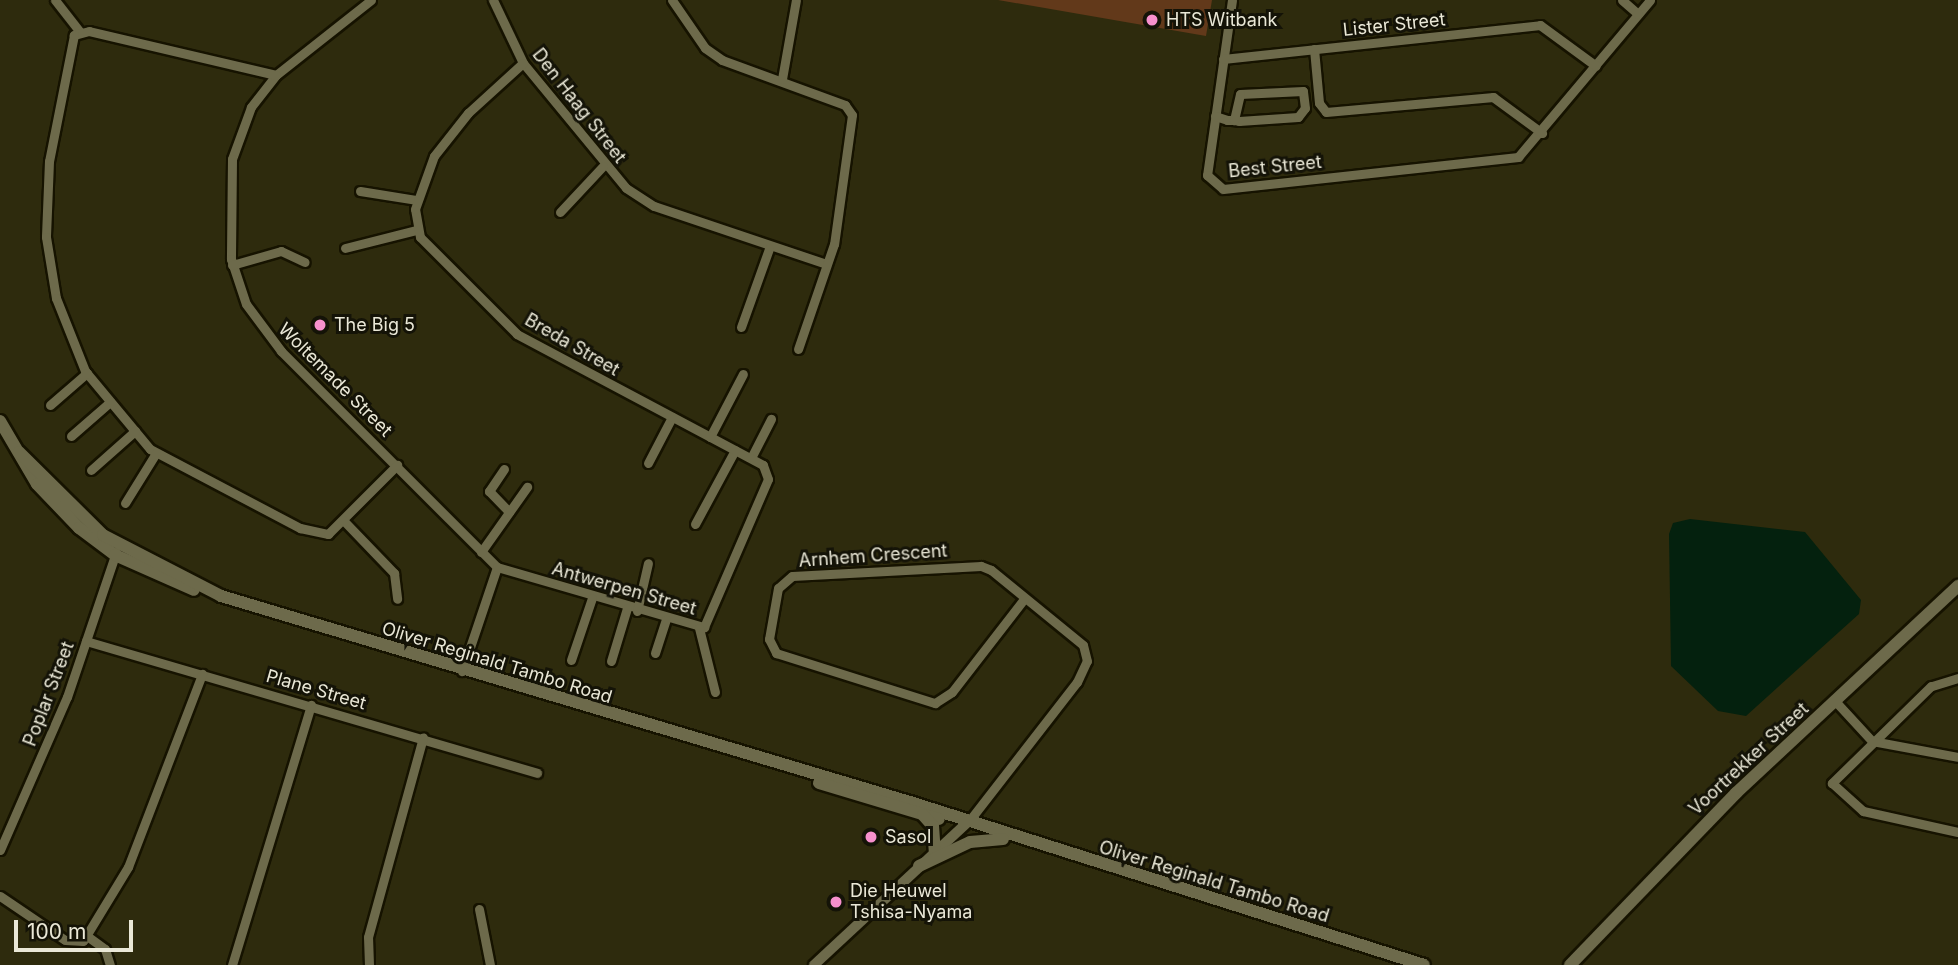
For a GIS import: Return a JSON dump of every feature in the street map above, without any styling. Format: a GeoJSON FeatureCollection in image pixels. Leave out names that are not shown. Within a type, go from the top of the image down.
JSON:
{"type":"FeatureCollection","features":[{"type":"Feature","properties":{"kind":"main road","name":"Oliver Reginald Tambo Road"},"geometry":{"type":"LineString","coordinates":[[0,421],[19,452],[117,551],[183,587],[221,596],[1424,965]]}},
{"type":"Feature","properties":{"kind":"main road","name":"Voortrekker Street"},"geometry":{"type":"LineString","coordinates":[[1570,965],[1727,802],[1958,586]]}},
{"type":"Feature","properties":{"kind":"main road","name":"Oliver Reginald Tambo Road"},"geometry":{"type":"LineString","coordinates":[[764,762],[923,815],[966,824]]}},
{"type":"Feature","properties":{"kind":"main road"},"geometry":{"type":"LineString","coordinates":[[923,815],[934,830],[935,852]]}},
{"type":"Feature","properties":{"kind":"main road"},"geometry":{"type":"LineString","coordinates":[[919,866],[970,842],[1021,842]]}},
{"type":"Feature","properties":{"kind":"street"},"geometry":{"type":"LineString","coordinates":[[55,0],[79,31],[276,75]]}},
{"type":"Feature","properties":{"kind":"street","name":"Woltemade Street"},"geometry":{"type":"LineString","coordinates":[[371,0],[276,75],[251,107],[232,159],[232,265],[256,321],[497,567]]}},
{"type":"Feature","properties":{"kind":"street","name":"Den Haag Street"},"geometry":{"type":"LineString","coordinates":[[493,0],[523,62],[603,166],[654,206],[769,249],[822,264]]}},
{"type":"Feature","properties":{"kind":"street"},"geometry":{"type":"LineString","coordinates":[[672,0],[705,48],[845,105],[852,114],[834,244],[822,264],[798,349]]}},
{"type":"Feature","properties":{"kind":"street"},"geometry":{"type":"LineString","coordinates":[[782,79],[796,0]]}},
{"type":"Feature","properties":{"kind":"street","name":"Best Street"},"geometry":{"type":"LineString","coordinates":[[1232,0],[1207,175],[1223,189],[1507,160],[1527,151],[1542,133]]}},
{"type":"Feature","properties":{"kind":"street"},"geometry":{"type":"LineString","coordinates":[[1622,0],[1639,15]]}},
{"type":"Feature","properties":{"kind":"street"},"geometry":{"type":"LineString","coordinates":[[1314,50],[1319,103],[1326,112],[1493,97],[1542,133],[1650,0]]}},
{"type":"Feature","properties":{"kind":"street","name":"Lister Street"},"geometry":{"type":"LineString","coordinates":[[1223,60],[1540,25],[1596,66]]}},
{"type":"Feature","properties":{"kind":"street"},"geometry":{"type":"LineString","coordinates":[[79,31],[69,45],[52,135],[46,237],[56,298],[87,373],[156,453],[312,533],[328,534],[397,465]]}},
{"type":"Feature","properties":{"kind":"street"},"geometry":{"type":"LineString","coordinates":[[345,248],[416,230],[417,200],[444,141],[523,62]]}},
{"type":"Feature","properties":{"kind":"street"},"geometry":{"type":"LineString","coordinates":[[1215,116],[1234,120],[1298,117],[1305,108],[1303,90],[1240,94],[1234,120]]}},
{"type":"Feature","properties":{"kind":"street"},"geometry":{"type":"LineString","coordinates":[[560,212],[603,166]]}},
{"type":"Feature","properties":{"kind":"street"},"geometry":{"type":"LineString","coordinates":[[360,191],[417,200]]}},
{"type":"Feature","properties":{"kind":"street","name":"Breda Street"},"geometry":{"type":"LineString","coordinates":[[416,230],[517,334],[751,458]]}},
{"type":"Feature","properties":{"kind":"street"},"geometry":{"type":"LineString","coordinates":[[741,327],[769,249]]}},
{"type":"Feature","properties":{"kind":"street"},"geometry":{"type":"LineString","coordinates":[[232,265],[288,250],[304,262]]}},
{"type":"Feature","properties":{"kind":"street"},"geometry":{"type":"LineString","coordinates":[[50,405],[87,373]]}},
{"type":"Feature","properties":{"kind":"street"},"geometry":{"type":"LineString","coordinates":[[710,437],[743,374]]}},
{"type":"Feature","properties":{"kind":"street"},"geometry":{"type":"LineString","coordinates":[[71,436],[110,402]]}},
{"type":"Feature","properties":{"kind":"street"},"geometry":{"type":"LineString","coordinates":[[648,463],[672,417]]}},
{"type":"Feature","properties":{"kind":"street"},"geometry":{"type":"LineString","coordinates":[[751,458],[771,419]]}},
{"type":"Feature","properties":{"kind":"street"},"geometry":{"type":"LineString","coordinates":[[91,470],[135,431]]}},
{"type":"Feature","properties":{"kind":"street"},"geometry":{"type":"LineString","coordinates":[[695,524],[736,450]]}},
{"type":"Feature","properties":{"kind":"street"},"geometry":{"type":"LineString","coordinates":[[125,503],[156,453]]}},
{"type":"Feature","properties":{"kind":"street","name":"Antwerpen Street"},"geometry":{"type":"LineString","coordinates":[[497,567],[592,598],[699,628],[712,618],[734,551],[768,479],[763,465],[751,458]]}},
{"type":"Feature","properties":{"kind":"street"},"geometry":{"type":"LineString","coordinates":[[504,469],[489,491],[509,512]]}},
{"type":"Feature","properties":{"kind":"street"},"geometry":{"type":"LineString","coordinates":[[481,552],[527,487]]}},
{"type":"Feature","properties":{"kind":"street"},"geometry":{"type":"LineString","coordinates":[[343,520],[394,573],[397,599]]}},
{"type":"Feature","properties":{"kind":"street","name":"Poplar Street"},"geometry":{"type":"LineString","coordinates":[[0,850],[86,641],[117,551]]}},
{"type":"Feature","properties":{"kind":"street"},"geometry":{"type":"LineString","coordinates":[[611,661],[648,562]]}},
{"type":"Feature","properties":{"kind":"street","name":"Arnhem Crescent"},"geometry":{"type":"LineString","coordinates":[[966,824],[1039,724],[1077,682],[1087,653],[1024,599],[981,566],[792,576],[778,588],[771,648],[790,660],[940,701],[1024,599]]}},
{"type":"Feature","properties":{"kind":"street"},"geometry":{"type":"LineString","coordinates":[[462,671],[497,567]]}},
{"type":"Feature","properties":{"kind":"street"},"geometry":{"type":"LineString","coordinates":[[571,660],[592,598]]}},
{"type":"Feature","properties":{"kind":"street"},"geometry":{"type":"LineString","coordinates":[[654,653],[666,620]]}},
{"type":"Feature","properties":{"kind":"street"},"geometry":{"type":"LineString","coordinates":[[699,628],[715,692]]}},
{"type":"Feature","properties":{"kind":"street","name":"Plane Street"},"geometry":{"type":"LineString","coordinates":[[86,641],[423,737],[537,773]]}},
{"type":"Feature","properties":{"kind":"street"},"geometry":{"type":"LineString","coordinates":[[0,896],[65,940],[78,943],[87,936],[128,867],[202,674]]}},
{"type":"Feature","properties":{"kind":"street"},"geometry":{"type":"LineString","coordinates":[[1958,678],[1931,686],[1832,778],[1834,789],[1863,811],[1958,832]]}},
{"type":"Feature","properties":{"kind":"street"},"geometry":{"type":"LineString","coordinates":[[1836,702],[1872,741],[1958,757]]}},
{"type":"Feature","properties":{"kind":"street"},"geometry":{"type":"LineString","coordinates":[[232,965],[311,705]]}},
{"type":"Feature","properties":{"kind":"street"},"geometry":{"type":"LineString","coordinates":[[369,965],[368,937],[423,737]]}},
{"type":"Feature","properties":{"kind":"street"},"geometry":{"type":"LineString","coordinates":[[814,965],[966,824]]}},
{"type":"Feature","properties":{"kind":"street"},"geometry":{"type":"LineString","coordinates":[[479,909],[490,965]]}},
{"type":"Feature","properties":{"kind":"street"},"geometry":{"type":"LineString","coordinates":[[87,936],[104,949],[110,965]]}},
{"type":"Feature","properties":{"kind":"shaded area","name":"HTS Witbank"},"geometry":{"type":"Polygon","coordinates":[[[998,0],[1212,0],[1206,36],[998,0]]]}},
{"type":"Feature","properties":{"kind":"shaded area"},"geometry":{"type":"Polygon","coordinates":[[[1690,519],[1805,532],[1861,600],[1859,614],[1746,716],[1718,711],[1671,666],[1669,534],[1673,523],[1690,519]]]}},
{"type":"Feature","properties":{"kind":"place","name":"HTS Witbank"},"geometry":{"type":"Point","coordinates":[1152,20]}},
{"type":"Feature","properties":{"kind":"place","name":"The Big 5"},"geometry":{"type":"Point","coordinates":[320,325]}},
{"type":"Feature","properties":{"kind":"place","name":"Sasol"},"geometry":{"type":"Point","coordinates":[871,837]}},
{"type":"Feature","properties":{"kind":"place","name":"Die Heuwel Tshisa-Nyama"},"geometry":{"type":"Point","coordinates":[836,902]}}]}
